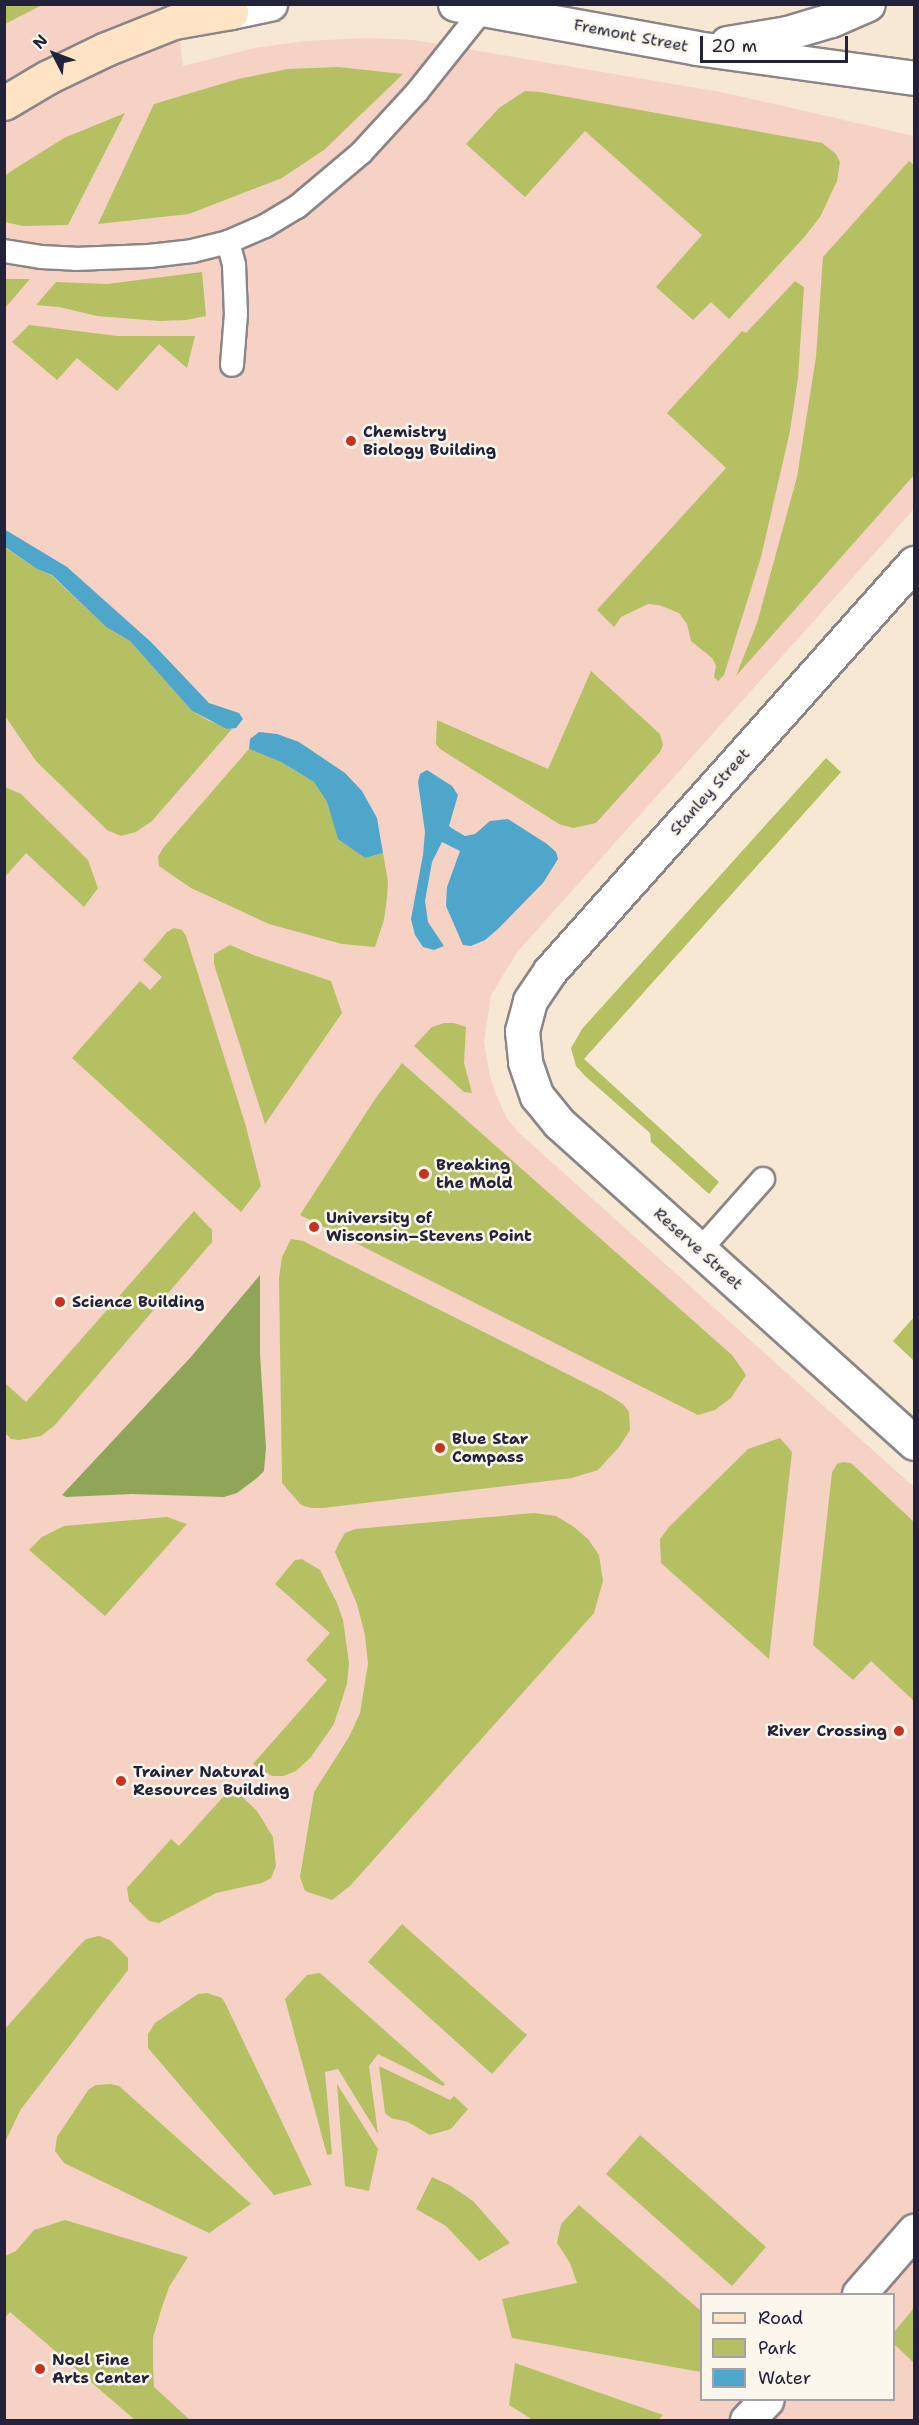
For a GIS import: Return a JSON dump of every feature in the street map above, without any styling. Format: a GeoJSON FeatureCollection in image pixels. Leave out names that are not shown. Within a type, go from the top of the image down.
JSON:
{"type":"FeatureCollection","features":[{"type":"Feature","properties":{"kind":"street"},"geometry":{"type":"LineString","coordinates":[[4,103],[48,77],[106,49],[174,22],[230,8],[270,4]]}},
{"type":"Feature","properties":{"kind":"street"},"geometry":{"type":"LineString","coordinates":[[696,48],[787,33],[831,20],[868,4]]}},
{"type":"Feature","properties":{"kind":"street","name":"Fremont Street"},"geometry":{"type":"LineString","coordinates":[[469,6],[696,48],[915,78]]}},
{"type":"Feature","properties":{"kind":"street","name":"Stanley Street"},"geometry":{"type":"LineString","coordinates":[[522,1031],[530,1001],[550,971],[915,563]]}},
{"type":"Feature","properties":{"kind":"street","name":"Reserve Street"},"geometry":{"type":"LineString","coordinates":[[522,1031],[525,1062],[537,1096],[558,1123],[915,1443]]}},
{"type":"Feature","properties":{"kind":"street"},"geometry":{"type":"LineString","coordinates":[[861,2293],[915,2231]]}},
{"type":"Feature","properties":{"kind":"street"},"geometry":{"type":"LineString","coordinates":[[747,2421],[765,2401]]}},
{"type":"Feature","properties":{"kind":"lane"},"geometry":{"type":"LineString","coordinates":[[4,250],[41,257],[110,258],[192,250],[228,242],[265,226],[297,207],[361,153],[417,92],[469,6]]}},
{"type":"Feature","properties":{"kind":"lane"},"geometry":{"type":"LineString","coordinates":[[228,242],[234,265],[236,314],[232,365]]}},
{"type":"Feature","properties":{"kind":"lane"},"geometry":{"type":"LineString","coordinates":[[700,1250],[763,1179]]}},
{"type":"Feature","properties":{"kind":"shaded area","name":"University of Wisconsin–Stevens Point"},"geometry":{"type":"Polygon","coordinates":[[[5,5],[176,5],[183,66],[254,48],[305,41],[368,38],[414,40],[726,93],[914,136],[914,509],[518,951],[491,995],[484,1042],[490,1077],[496,1094],[507,1119],[518,1132],[914,1487],[914,2420],[5,2420],[5,5]]]}},
{"type":"Feature","properties":{"kind":"green space"},"geometry":{"type":"Polygon","coordinates":[[[5,4],[42,4],[42,5],[5,24],[5,4]]]}},
{"type":"Feature","properties":{"kind":"green space"},"geometry":{"type":"Polygon","coordinates":[[[338,67],[403,74],[324,150],[282,178],[189,214],[98,224],[154,104],[238,79],[288,69],[338,67]]]}},
{"type":"Feature","properties":{"kind":"green space"},"geometry":{"type":"Polygon","coordinates":[[[525,91],[822,143],[836,154],[840,162],[837,181],[820,217],[806,235],[729,319],[711,302],[693,320],[656,287],[702,235],[585,131],[525,197],[466,144],[499,108],[525,91]]]}},
{"type":"Feature","properties":{"kind":"green space"},"geometry":{"type":"Polygon","coordinates":[[[125,113],[68,225],[23,226],[5,222],[5,175],[64,138],[125,113]]]}},
{"type":"Feature","properties":{"kind":"green space"},"geometry":{"type":"Polygon","coordinates":[[[909,161],[914,165],[914,475],[736,676],[757,623],[797,477],[816,357],[823,257],[909,161]]]}},
{"type":"Feature","properties":{"kind":"green space"},"geometry":{"type":"Polygon","coordinates":[[[202,272],[206,316],[186,320],[160,321],[97,316],[59,307],[36,305],[56,282],[107,284],[202,272]]]}},
{"type":"Feature","properties":{"kind":"green space"},"geometry":{"type":"Polygon","coordinates":[[[4,279],[30,279],[5,308],[4,279]]]}},
{"type":"Feature","properties":{"kind":"green space"},"geometry":{"type":"Polygon","coordinates":[[[795,281],[804,287],[798,378],[790,431],[761,557],[724,675],[718,681],[714,677],[716,666],[712,658],[691,641],[687,624],[679,613],[659,605],[648,604],[621,617],[614,627],[597,610],[726,468],[667,413],[742,331],[746,333],[795,281]]]}},
{"type":"Feature","properties":{"kind":"green space"},"geometry":{"type":"Polygon","coordinates":[[[29,325],[117,336],[195,336],[187,368],[159,344],[117,391],[77,358],[57,380],[12,342],[29,325]]]}},
{"type":"Feature","properties":{"kind":"green space"},"geometry":{"type":"Polygon","coordinates":[[[4,547],[37,569],[51,575],[106,627],[130,641],[192,711],[209,721],[232,729],[152,821],[136,832],[121,836],[107,830],[36,761],[5,716],[4,547]]]}},
{"type":"Feature","properties":{"kind":"green space"},"geometry":{"type":"Polygon","coordinates":[[[591,671],[660,734],[663,745],[660,752],[596,823],[573,828],[559,824],[440,749],[436,744],[437,720],[548,769],[591,671]]]}},
{"type":"Feature","properties":{"kind":"green space"},"geometry":{"type":"Polygon","coordinates":[[[249,749],[281,762],[314,782],[327,802],[338,838],[365,858],[383,853],[388,882],[387,898],[384,920],[375,947],[342,944],[269,924],[191,888],[159,866],[158,857],[163,848],[249,749]]]}},
{"type":"Feature","properties":{"kind":"green space"},"geometry":{"type":"Polygon","coordinates":[[[826,758],[841,772],[584,1059],[719,1182],[709,1194],[651,1142],[650,1133],[585,1076],[576,1066],[571,1048],[582,1029],[826,758]]]}},
{"type":"Feature","properties":{"kind":"green space"},"geometry":{"type":"Polygon","coordinates":[[[5,787],[21,794],[88,860],[98,888],[84,907],[26,853],[5,877],[5,787]]]}},
{"type":"Feature","properties":{"kind":"green space"},"geometry":{"type":"Polygon","coordinates":[[[174,928],[182,930],[186,936],[245,1123],[261,1186],[241,1212],[72,1058],[140,981],[150,990],[162,977],[143,960],[167,932],[174,928]]]}},
{"type":"Feature","properties":{"kind":"green space"},"geometry":{"type":"Polygon","coordinates":[[[230,945],[331,981],[342,1013],[265,1124],[214,964],[214,954],[230,945]]]}},
{"type":"Feature","properties":{"kind":"green space"},"geometry":{"type":"Polygon","coordinates":[[[444,1023],[466,1027],[464,1063],[472,1093],[464,1092],[414,1046],[432,1027],[444,1023]]]}},
{"type":"Feature","properties":{"kind":"green space"},"geometry":{"type":"Polygon","coordinates":[[[402,1063],[732,1355],[746,1375],[731,1398],[715,1410],[698,1415],[300,1215],[375,1099],[402,1063]]]}},
{"type":"Feature","properties":{"kind":"green space"},"geometry":{"type":"Polygon","coordinates":[[[194,1211],[212,1230],[212,1242],[54,1426],[41,1436],[11,1439],[5,1433],[5,1383],[26,1402],[194,1211]]]}},
{"type":"Feature","properties":{"kind":"green space"},"geometry":{"type":"Polygon","coordinates":[[[291,1239],[303,1241],[603,1392],[623,1404],[629,1412],[630,1430],[619,1447],[598,1470],[572,1478],[323,1508],[301,1505],[282,1483],[279,1278],[282,1257],[291,1239]]]}},
{"type":"Feature","properties":{"kind":"green space"},"geometry":{"type":"Polygon","coordinates":[[[260,1275],[260,1354],[266,1448],[264,1471],[237,1493],[224,1497],[132,1494],[66,1497],[62,1495],[190,1358],[260,1275]]]}},
{"type":"Feature","properties":{"kind":"green space"},"geometry":{"type":"Polygon","coordinates":[[[914,1317],[914,1361],[893,1341],[914,1317]]]}},
{"type":"Feature","properties":{"kind":"green space"},"geometry":{"type":"Polygon","coordinates":[[[780,1438],[792,1452],[769,1659],[661,1563],[660,1539],[669,1527],[748,1449],[780,1438]]]}},
{"type":"Feature","properties":{"kind":"green space"},"geometry":{"type":"Polygon","coordinates":[[[851,1463],[914,1522],[914,1701],[871,1661],[853,1680],[813,1645],[832,1472],[837,1464],[851,1463]]]}},
{"type":"Feature","properties":{"kind":"green space"},"geometry":{"type":"Polygon","coordinates":[[[534,1513],[556,1516],[574,1527],[588,1539],[599,1555],[603,1581],[594,1613],[350,1886],[332,1900],[305,1891],[300,1877],[314,1792],[349,1737],[360,1713],[368,1664],[365,1635],[357,1604],[335,1552],[345,1533],[355,1529],[534,1513]]]}},
{"type":"Feature","properties":{"kind":"green space"},"geometry":{"type":"Polygon","coordinates":[[[167,1517],[187,1524],[105,1616],[29,1550],[42,1537],[64,1526],[167,1517]]]}},
{"type":"Feature","properties":{"kind":"green space"},"geometry":{"type":"Polygon","coordinates":[[[302,1559],[320,1570],[337,1603],[343,1620],[349,1663],[347,1684],[334,1724],[311,1757],[296,1771],[283,1776],[272,1776],[253,1764],[327,1680],[306,1660],[330,1633],[275,1584],[295,1560],[302,1559]]]}},
{"type":"Feature","properties":{"kind":"green space"},"geometry":{"type":"Polygon","coordinates":[[[232,1787],[257,1811],[273,1837],[276,1866],[271,1878],[262,1883],[216,1893],[159,1923],[149,1921],[129,1901],[127,1888],[171,1839],[179,1846],[232,1787]]]}},
{"type":"Feature","properties":{"kind":"green space"},"geometry":{"type":"Polygon","coordinates":[[[402,1924],[527,2035],[492,2074],[368,1962],[402,1924]]]}},
{"type":"Feature","properties":{"kind":"green space"},"geometry":{"type":"Polygon","coordinates":[[[99,1936],[110,1940],[128,1958],[128,1970],[21,2109],[5,2142],[5,2029],[86,1939],[99,1936]]]}},
{"type":"Feature","properties":{"kind":"green space"},"geometry":{"type":"Polygon","coordinates":[[[320,1973],[445,2084],[443,2086],[378,2054],[369,2066],[378,2134],[338,2069],[325,2072],[332,2154],[327,2155],[285,1999],[307,1975],[320,1973]]]}},
{"type":"Feature","properties":{"kind":"green space"},"geometry":{"type":"Polygon","coordinates":[[[207,1993],[222,1998],[226,2005],[312,2185],[274,2195],[148,2048],[148,2034],[155,2023],[198,1994],[207,1993]]]}},
{"type":"Feature","properties":{"kind":"green space"},"geometry":{"type":"Polygon","coordinates":[[[379,2066],[450,2100],[454,2096],[468,2109],[451,2129],[430,2135],[408,2122],[391,2118],[385,2113],[379,2066]]]}},
{"type":"Feature","properties":{"kind":"green space"},"geometry":{"type":"Polygon","coordinates":[[[337,2084],[378,2149],[369,2191],[345,2186],[337,2084]]]}},
{"type":"Feature","properties":{"kind":"green space"},"geometry":{"type":"Polygon","coordinates":[[[96,2085],[119,2086],[251,2204],[209,2233],[64,2163],[55,2151],[57,2137],[89,2089],[96,2085]]]}},
{"type":"Feature","properties":{"kind":"green space"},"geometry":{"type":"Polygon","coordinates":[[[640,2135],[766,2247],[732,2286],[606,2174],[640,2135]]]}},
{"type":"Feature","properties":{"kind":"green space"},"geometry":{"type":"Polygon","coordinates":[[[432,2177],[451,2186],[473,2201],[510,2243],[479,2261],[446,2226],[416,2209],[432,2177]]]}},
{"type":"Feature","properties":{"kind":"green space"},"geometry":{"type":"Polygon","coordinates":[[[579,2205],[700,2310],[700,2372],[512,2338],[502,2299],[577,2283],[570,2263],[557,2243],[561,2224],[579,2205]]]}},
{"type":"Feature","properties":{"kind":"green space"},"geometry":{"type":"Polygon","coordinates":[[[65,2220],[188,2257],[169,2287],[161,2310],[153,2338],[153,2366],[154,2387],[190,2420],[135,2420],[10,2312],[5,2318],[5,2256],[16,2251],[34,2230],[65,2220]]]}},
{"type":"Feature","properties":{"kind":"green space"},"geometry":{"type":"Polygon","coordinates":[[[914,2308],[914,2363],[895,2345],[895,2331],[914,2308]]]}},
{"type":"Feature","properties":{"kind":"green space"},"geometry":{"type":"Polygon","coordinates":[[[515,2363],[663,2415],[658,2420],[533,2420],[509,2405],[515,2363]]]}},
{"type":"Feature","properties":{"kind":"water"},"geometry":{"type":"Polygon","coordinates":[[[4,529],[67,567],[151,642],[209,703],[239,713],[243,719],[236,728],[227,729],[192,711],[130,641],[106,627],[52,575],[37,569],[5,547],[4,529]]]}},
{"type":"Feature","properties":{"kind":"water"},"geometry":{"type":"Polygon","coordinates":[[[259,732],[277,734],[299,742],[345,773],[362,791],[377,818],[383,853],[365,858],[338,839],[327,802],[314,782],[281,762],[249,749],[250,739],[259,732]]]}},
{"type":"Feature","properties":{"kind":"water"},"geometry":{"type":"Polygon","coordinates":[[[427,770],[452,786],[458,795],[449,826],[453,829],[465,836],[475,834],[490,821],[508,819],[547,844],[556,852],[558,859],[543,883],[499,928],[485,940],[471,946],[463,945],[446,906],[447,887],[460,851],[442,842],[432,862],[425,901],[428,922],[444,946],[434,950],[423,947],[415,935],[411,919],[425,832],[418,782],[420,774],[427,770]]]}},
{"type":"Feature","properties":{"kind":"place","name":"Chemistry Biology Building"},"geometry":{"type":"Point","coordinates":[351,441]}},
{"type":"Feature","properties":{"kind":"place","name":"Breaking the Mold"},"geometry":{"type":"Point","coordinates":[424,1174]}},
{"type":"Feature","properties":{"kind":"place","name":"University of Wisconsin–Stevens Point"},"geometry":{"type":"Point","coordinates":[314,1227]}},
{"type":"Feature","properties":{"kind":"place","name":"Science Building"},"geometry":{"type":"Point","coordinates":[60,1302]}},
{"type":"Feature","properties":{"kind":"place","name":"Blue Star Compass"},"geometry":{"type":"Point","coordinates":[440,1448]}},
{"type":"Feature","properties":{"kind":"place","name":"River Crossing"},"geometry":{"type":"Point","coordinates":[899,1731]}},
{"type":"Feature","properties":{"kind":"place","name":"Trainer Natural Resources Building"},"geometry":{"type":"Point","coordinates":[121,1781]}},
{"type":"Feature","properties":{"kind":"place","name":"Noel Fine Arts Center"},"geometry":{"type":"Point","coordinates":[40,2369]}}]}
